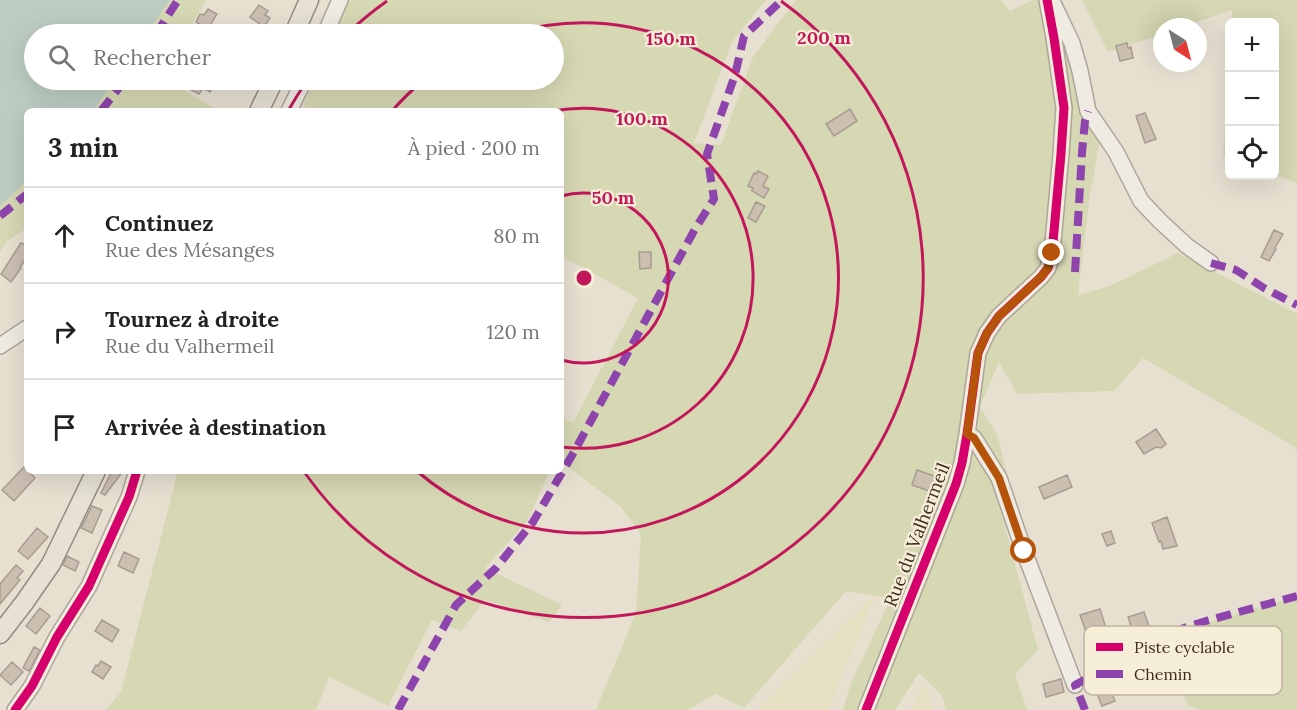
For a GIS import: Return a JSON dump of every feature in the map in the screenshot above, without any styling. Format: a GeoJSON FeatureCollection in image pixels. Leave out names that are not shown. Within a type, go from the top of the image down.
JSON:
{"type":"FeatureCollection","features":[{"type":"Feature","properties":{"kind":"main road"},"geometry":{"type":"LineString","coordinates":[[298,24],[309,0]]}},
{"type":"Feature","properties":{"kind":"main road"},"geometry":{"type":"LineString","coordinates":[[260,108],[269,90]]}},
{"type":"Feature","properties":{"kind":"main road"},"geometry":{"type":"LineString","coordinates":[[0,634],[51,564],[95,474]]}},
{"type":"Feature","properties":{"kind":"street"},"geometry":{"type":"LineString","coordinates":[[329,24],[340,0]]}},
{"type":"Feature","properties":{"kind":"street","name":"Rue du Valhermeil"},"geometry":{"type":"LineString","coordinates":[[866,710],[956,484],[967,434],[978,353],[987,333],[999,316],[1048,268],[1052,253],[1064,108],[1047,0]]}},
{"type":"Feature","properties":{"kind":"street"},"geometry":{"type":"LineString","coordinates":[[1052,0],[1072,44],[1088,111],[1116,152],[1141,201],[1187,246],[1211,263]]}},
{"type":"Feature","properties":{"kind":"street"},"geometry":{"type":"LineString","coordinates":[[290,108],[299,90]]}},
{"type":"Feature","properties":{"kind":"street"},"geometry":{"type":"LineString","coordinates":[[0,346],[24,330]]}},
{"type":"Feature","properties":{"kind":"street"},"geometry":{"type":"LineString","coordinates":[[967,434],[974,438],[999,478],[1075,685]]}},
{"type":"Feature","properties":{"kind":"street"},"geometry":{"type":"LineString","coordinates":[[15,710],[32,686],[57,637],[90,586],[129,497],[136,474]]}},
{"type":"Feature","properties":{"kind":"shaded area"},"geometry":{"type":"Polygon","coordinates":[[[0,0],[170,0],[153,24],[24,24],[24,90],[108,90],[95,108],[24,108],[24,183],[0,206],[0,0]]]}},
{"type":"Feature","properties":{"kind":"shaded area"},"geometry":{"type":"Polygon","coordinates":[[[877,592],[828,710],[759,710],[759,708],[877,592]]]}},
{"type":"Feature","properties":{"kind":"shaded area"},"geometry":{"type":"Polygon","coordinates":[[[925,682],[933,710],[910,710],[925,682]]]}},
{"type":"Feature","properties":{"kind":"green space"},"geometry":{"type":"Polygon","coordinates":[[[170,0],[206,0],[193,24],[153,24],[170,0]]]}},
{"type":"Feature","properties":{"kind":"green space"},"geometry":{"type":"Polygon","coordinates":[[[350,0],[766,0],[732,42],[694,143],[721,145],[753,57],[796,0],[1001,0],[1010,11],[1033,0],[1043,0],[1070,61],[1099,145],[1089,201],[1078,295],[1110,286],[1178,253],[1297,314],[1297,452],[1295,447],[1143,358],[1114,391],[1017,394],[999,362],[980,407],[997,434],[1008,477],[1005,527],[1038,650],[1015,674],[1027,710],[946,710],[942,696],[919,673],[895,710],[843,710],[851,683],[891,598],[846,591],[744,708],[715,694],[688,710],[596,710],[636,612],[641,534],[620,506],[564,464],[564,418],[573,423],[638,298],[564,258],[564,108],[306,108],[303,105],[310,90],[564,90],[564,24],[339,24],[350,0]]]}},
{"type":"Feature","properties":{"kind":"green space"},"geometry":{"type":"Polygon","coordinates":[[[1082,0],[1297,0],[1297,183],[1279,176],[1279,18],[1232,18],[1232,10],[1207,18],[1153,18],[1153,37],[1108,52],[1082,0]]]}},
{"type":"Feature","properties":{"kind":"green space"},"geometry":{"type":"Polygon","coordinates":[[[108,90],[183,90],[215,108],[95,108],[108,90]]]}},
{"type":"Feature","properties":{"kind":"green space"},"geometry":{"type":"Polygon","coordinates":[[[1225,124],[1225,157],[1223,156],[1225,124]]]}},
{"type":"Feature","properties":{"kind":"green space"},"geometry":{"type":"Polygon","coordinates":[[[24,183],[24,230],[7,241],[0,252],[0,206],[24,183]]]}},
{"type":"Feature","properties":{"kind":"green space"},"geometry":{"type":"Polygon","coordinates":[[[177,474],[549,474],[527,521],[485,568],[562,605],[549,622],[485,600],[461,631],[432,620],[388,706],[329,677],[316,710],[106,710],[121,692],[177,474]]]}},
{"type":"Feature","properties":{"kind":"green space"},"geometry":{"type":"Polygon","coordinates":[[[1297,596],[1297,710],[1201,710],[1188,706],[1183,695],[1282,695],[1282,626],[1201,626],[1297,596]]]}},
{"type":"Feature","properties":{"kind":"building"},"geometry":{"type":"Polygon","coordinates":[[[259,5],[268,11],[265,15],[270,18],[266,24],[260,24],[250,17],[259,5]]]}},
{"type":"Feature","properties":{"kind":"building"},"geometry":{"type":"Polygon","coordinates":[[[208,9],[217,14],[211,24],[196,22],[200,14],[204,15],[208,9]]]}},
{"type":"Feature","properties":{"kind":"building"},"geometry":{"type":"Polygon","coordinates":[[[1127,43],[1128,48],[1131,47],[1133,58],[1120,61],[1116,46],[1127,43]]]}},
{"type":"Feature","properties":{"kind":"building"},"geometry":{"type":"Polygon","coordinates":[[[850,109],[857,121],[834,136],[826,124],[850,109]]]}},
{"type":"Feature","properties":{"kind":"building"},"geometry":{"type":"Polygon","coordinates":[[[1145,113],[1156,139],[1145,143],[1136,116],[1145,113]]]}},
{"type":"Feature","properties":{"kind":"building"},"geometry":{"type":"Polygon","coordinates":[[[758,171],[768,176],[763,186],[769,189],[764,198],[748,186],[754,173],[758,171]]]}},
{"type":"Feature","properties":{"kind":"building"},"geometry":{"type":"Polygon","coordinates":[[[756,202],[765,206],[756,222],[748,218],[756,202]]]}},
{"type":"Feature","properties":{"kind":"building"},"geometry":{"type":"Polygon","coordinates":[[[1274,230],[1283,234],[1269,261],[1261,257],[1274,230]]]}},
{"type":"Feature","properties":{"kind":"building"},"geometry":{"type":"Polygon","coordinates":[[[21,243],[24,244],[24,261],[11,282],[1,274],[21,243]]]}},
{"type":"Feature","properties":{"kind":"building"},"geometry":{"type":"Polygon","coordinates":[[[639,252],[651,252],[651,268],[640,269],[639,252]]]}},
{"type":"Feature","properties":{"kind":"building"},"geometry":{"type":"Polygon","coordinates":[[[1156,429],[1166,444],[1144,454],[1136,442],[1156,429]]]}},
{"type":"Feature","properties":{"kind":"building"},"geometry":{"type":"Polygon","coordinates":[[[24,467],[24,474],[31,474],[35,478],[14,501],[2,490],[24,467]]]}},
{"type":"Feature","properties":{"kind":"building"},"geometry":{"type":"Polygon","coordinates":[[[917,470],[937,477],[932,492],[912,485],[917,470]]]}},
{"type":"Feature","properties":{"kind":"building"},"geometry":{"type":"Polygon","coordinates":[[[110,474],[121,474],[105,495],[101,493],[110,474]]]}},
{"type":"Feature","properties":{"kind":"building"},"geometry":{"type":"Polygon","coordinates":[[[1067,475],[1072,487],[1044,499],[1039,487],[1067,475]]]}},
{"type":"Feature","properties":{"kind":"building"},"geometry":{"type":"Polygon","coordinates":[[[92,506],[102,510],[92,533],[81,528],[92,506]]]}},
{"type":"Feature","properties":{"kind":"building"},"geometry":{"type":"Polygon","coordinates":[[[1167,517],[1177,546],[1163,549],[1152,523],[1167,517]]]}},
{"type":"Feature","properties":{"kind":"building"},"geometry":{"type":"Polygon","coordinates":[[[37,528],[48,537],[28,559],[18,551],[37,528]]]}},
{"type":"Feature","properties":{"kind":"building"},"geometry":{"type":"Polygon","coordinates":[[[1111,531],[1115,543],[1107,546],[1102,534],[1111,531]]]}},
{"type":"Feature","properties":{"kind":"building"},"geometry":{"type":"Polygon","coordinates":[[[124,552],[139,559],[133,573],[118,566],[124,552]]]}},
{"type":"Feature","properties":{"kind":"building"},"geometry":{"type":"Polygon","coordinates":[[[67,556],[79,562],[75,571],[63,565],[67,556]]]}},
{"type":"Feature","properties":{"kind":"building"},"geometry":{"type":"Polygon","coordinates":[[[16,565],[23,571],[17,578],[20,580],[0,604],[0,584],[16,565]]]}},
{"type":"Feature","properties":{"kind":"building"},"geometry":{"type":"Polygon","coordinates":[[[40,608],[50,616],[36,634],[26,626],[40,608]]]}},
{"type":"Feature","properties":{"kind":"building"},"geometry":{"type":"Polygon","coordinates":[[[1100,609],[1105,625],[1084,626],[1080,615],[1100,609]]]}},
{"type":"Feature","properties":{"kind":"building"},"geometry":{"type":"Polygon","coordinates":[[[1144,612],[1149,626],[1131,626],[1128,617],[1144,612]]]}},
{"type":"Feature","properties":{"kind":"building"},"geometry":{"type":"Polygon","coordinates":[[[102,620],[119,630],[112,642],[95,631],[102,620]]]}},
{"type":"Feature","properties":{"kind":"building"},"geometry":{"type":"Polygon","coordinates":[[[34,647],[40,650],[29,671],[23,668],[34,647]]]}},
{"type":"Feature","properties":{"kind":"building"},"geometry":{"type":"Polygon","coordinates":[[[101,661],[111,667],[103,679],[92,672],[101,661]]]}},
{"type":"Feature","properties":{"kind":"building"},"geometry":{"type":"Polygon","coordinates":[[[12,662],[23,672],[11,685],[0,675],[12,662]]]}},
{"type":"Feature","properties":{"kind":"building"},"geometry":{"type":"Polygon","coordinates":[[[1061,679],[1064,692],[1046,697],[1043,684],[1061,679]]]}},
{"type":"Feature","properties":{"kind":"building"},"geometry":{"type":"Polygon","coordinates":[[[1098,695],[1113,695],[1115,701],[1102,706],[1098,695]]]}},
{"type":"Feature","properties":{"kind":"marked path"},"geometry":{"type":"LineString","coordinates":[[162,24],[178,0]]}},
{"type":"Feature","properties":{"kind":"marked path"},"geometry":{"type":"LineString","coordinates":[[564,469],[695,229],[714,199],[707,154],[735,75],[744,36],[782,0]]}},
{"type":"Feature","properties":{"kind":"marked path"},"geometry":{"type":"LineString","coordinates":[[103,108],[117,90]]}},
{"type":"Feature","properties":{"kind":"marked path"},"geometry":{"type":"LineString","coordinates":[[1075,272],[1082,152],[1088,111]]}},
{"type":"Feature","properties":{"kind":"marked path"},"geometry":{"type":"LineString","coordinates":[[0,216],[24,196]]}},
{"type":"Feature","properties":{"kind":"marked path"},"geometry":{"type":"LineString","coordinates":[[1211,263],[1236,270],[1297,305]]}},
{"type":"Feature","properties":{"kind":"marked path"},"geometry":{"type":"LineString","coordinates":[[398,710],[456,605],[496,568],[533,522],[561,474]]}},
{"type":"Feature","properties":{"kind":"marked path"},"geometry":{"type":"LineString","coordinates":[[1190,626],[1297,596]]}},
{"type":"Feature","properties":{"kind":"marked path"},"geometry":{"type":"LineString","coordinates":[[1084,680],[1075,685],[1085,710]]}},
{"type":"Feature","properties":{"kind":"cycle path"},"geometry":{"type":"LineString","coordinates":[[866,710],[956,484],[967,434],[978,353],[987,333],[999,316],[1048,268],[1052,253],[1064,108],[1047,0]]}},
{"type":"Feature","properties":{"kind":"cycle path"},"geometry":{"type":"LineString","coordinates":[[15,710],[32,686],[57,637],[89,586],[129,497],[136,474]]}},
{"type":"Feature","properties":{"kind":"route"},"geometry":{"type":"LineString","coordinates":[[1024,551],[999,478],[974,438],[967,434],[978,353],[987,333],[999,316],[1041,277],[1048,268],[1052,253]]}}]}
